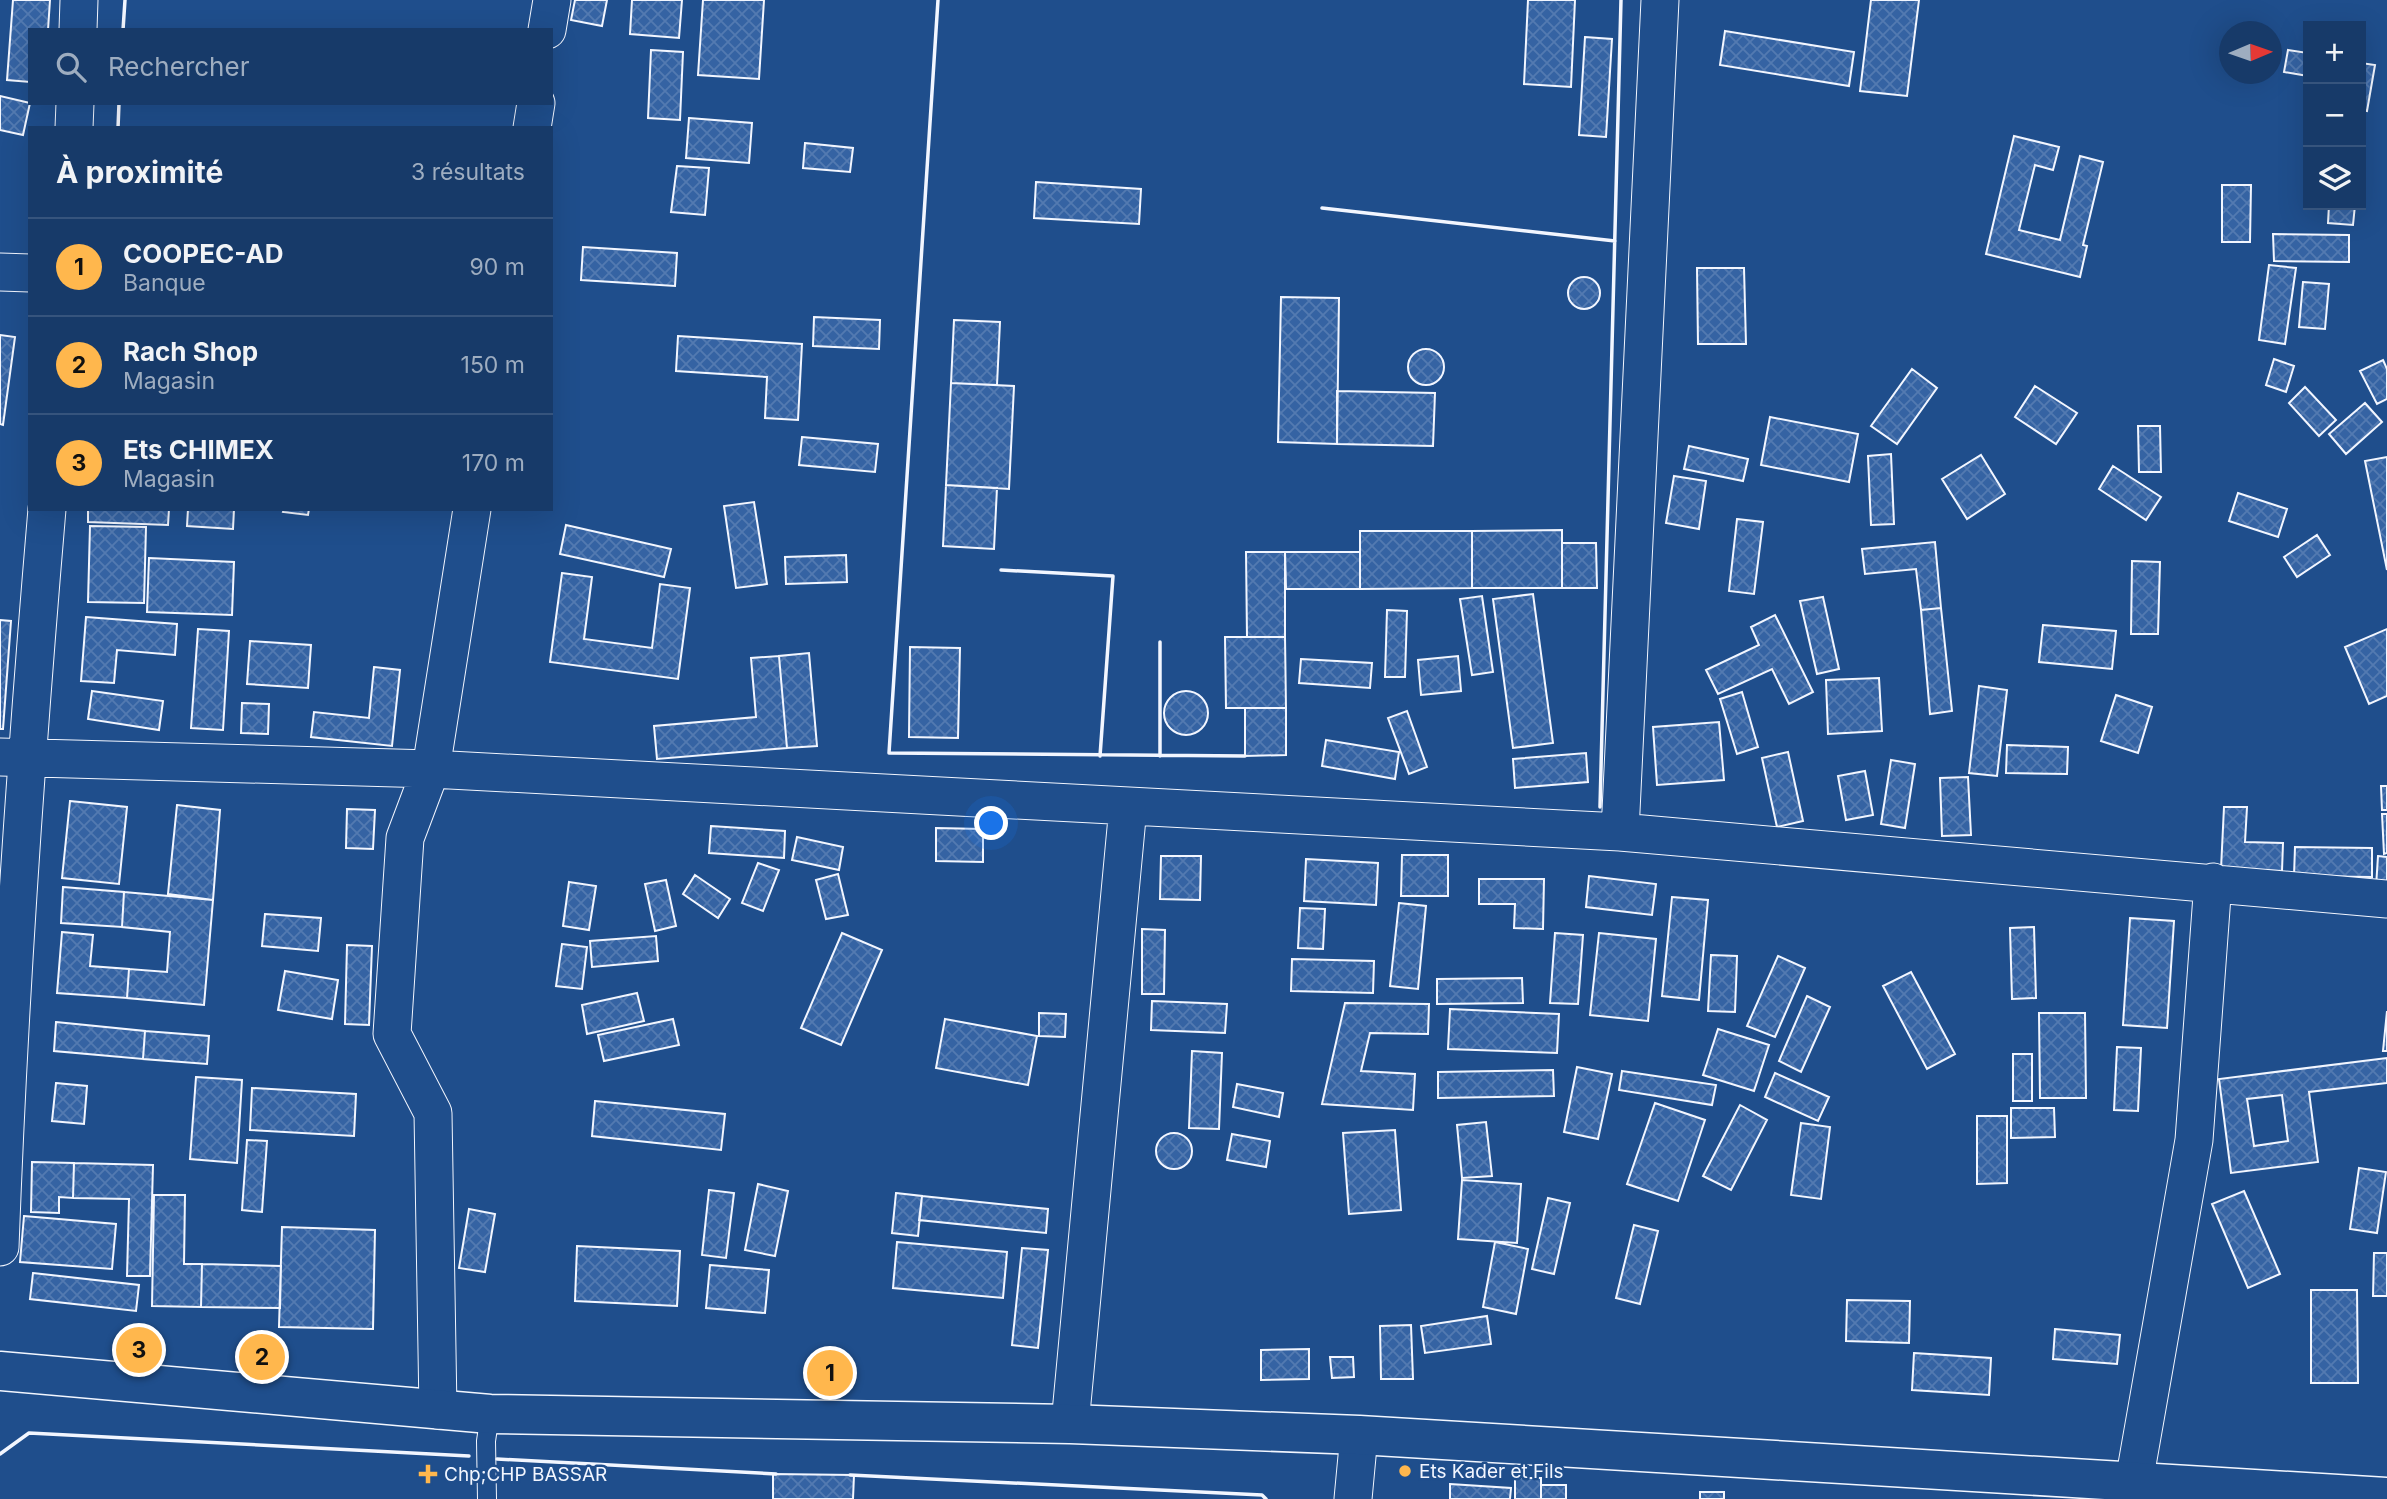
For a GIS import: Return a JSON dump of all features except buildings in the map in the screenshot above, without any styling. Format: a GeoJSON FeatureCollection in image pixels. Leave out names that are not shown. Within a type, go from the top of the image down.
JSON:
{"type":"FeatureCollection","features":[{"type":"Feature","properties":{"kind":"main road"},"geometry":{"type":"LineString","coordinates":[[0,1371],[490,1414],[1070,1424],[1359,1435],[2133,1489],[2387,1497]]}},
{"type":"Feature","properties":{"kind":"street"},"geometry":{"type":"LineString","coordinates":[[78,28],[79,0]]}},
{"type":"Feature","properties":{"kind":"street"},"geometry":{"type":"LineString","coordinates":[[547,28],[552,0]]}},
{"type":"Feature","properties":{"kind":"street"},"geometry":{"type":"LineString","coordinates":[[1620,832],[1660,0]]}},
{"type":"Feature","properties":{"kind":"street"},"geometry":{"type":"LineString","coordinates":[[74,126],[75,105]]}},
{"type":"Feature","properties":{"kind":"street"},"geometry":{"type":"LineString","coordinates":[[532,126],[536,105]]}},
{"type":"Feature","properties":{"kind":"street"},"geometry":{"type":"LineString","coordinates":[[0,272],[28,273]]}},
{"type":"Feature","properties":{"kind":"street"},"geometry":{"type":"LineString","coordinates":[[0,1247],[13,757],[47,511]]}},
{"type":"Feature","properties":{"kind":"street"},"geometry":{"type":"LineString","coordinates":[[438,1410],[433,1113],[392,1034],[405,838],[430,769],[472,511]]}},
{"type":"Feature","properties":{"kind":"street"},"geometry":{"type":"LineString","coordinates":[[13,757],[430,769],[1620,832],[2213,882],[2387,900]]}},
{"type":"Feature","properties":{"kind":"street"},"geometry":{"type":"LineString","coordinates":[[1070,1424],[1128,807]]}},
{"type":"Feature","properties":{"kind":"street"},"geometry":{"type":"LineString","coordinates":[[2133,1489],[2194,1140],[2213,882]]}},
{"type":"Feature","properties":{"kind":"street"},"geometry":{"type":"LineString","coordinates":[[1353,1499],[1359,1435]]}},
{"type":"Feature","properties":{"kind":"lane"},"geometry":{"type":"LineString","coordinates":[[487,1499],[486,1441],[490,1414]]}},
{"type":"Feature","properties":{"kind":"wall"},"geometry":{"type":"LineString","coordinates":[[123,28],[125,0]]}},
{"type":"Feature","properties":{"kind":"wall"},"geometry":{"type":"LineString","coordinates":[[938,0],[889,753],[1245,756]]}},
{"type":"Feature","properties":{"kind":"wall"},"geometry":{"type":"LineString","coordinates":[[1600,807],[1621,0]]}},
{"type":"Feature","properties":{"kind":"wall"},"geometry":{"type":"LineString","coordinates":[[118,126],[119,105]]}},
{"type":"Feature","properties":{"kind":"wall"},"geometry":{"type":"LineString","coordinates":[[1322,208],[1615,241]]}},
{"type":"Feature","properties":{"kind":"wall"},"geometry":{"type":"LineString","coordinates":[[1001,570],[1113,576],[1100,756]]}},
{"type":"Feature","properties":{"kind":"wall"},"geometry":{"type":"LineString","coordinates":[[1160,642],[1160,756]]}},
{"type":"Feature","properties":{"kind":"wall"},"geometry":{"type":"LineString","coordinates":[[0,1454],[29,1433],[469,1456]]}},
{"type":"Feature","properties":{"kind":"wall"},"geometry":{"type":"LineString","coordinates":[[497,1459],[776,1474]]}},
{"type":"Feature","properties":{"kind":"wall"},"geometry":{"type":"LineString","coordinates":[[850,1475],[1262,1495],[1266,1499]]}},
{"type":"Feature","properties":{"kind":"place","name":"Ets CHIMEX"},"geometry":{"type":"Point","coordinates":[139,1350]}},
{"type":"Feature","properties":{"kind":"place","name":"Rach Shop"},"geometry":{"type":"Point","coordinates":[262,1357]}},
{"type":"Feature","properties":{"kind":"place","name":"COOPEC-AD"},"geometry":{"type":"Point","coordinates":[830,1373]}},
{"type":"Feature","properties":{"kind":"place","name":"Ets Kader et Fils"},"geometry":{"type":"Point","coordinates":[1405,1471]}},
{"type":"Feature","properties":{"kind":"place","name":"Chp;CHP BASSAR"},"geometry":{"type":"Point","coordinates":[428,1474]}}]}
